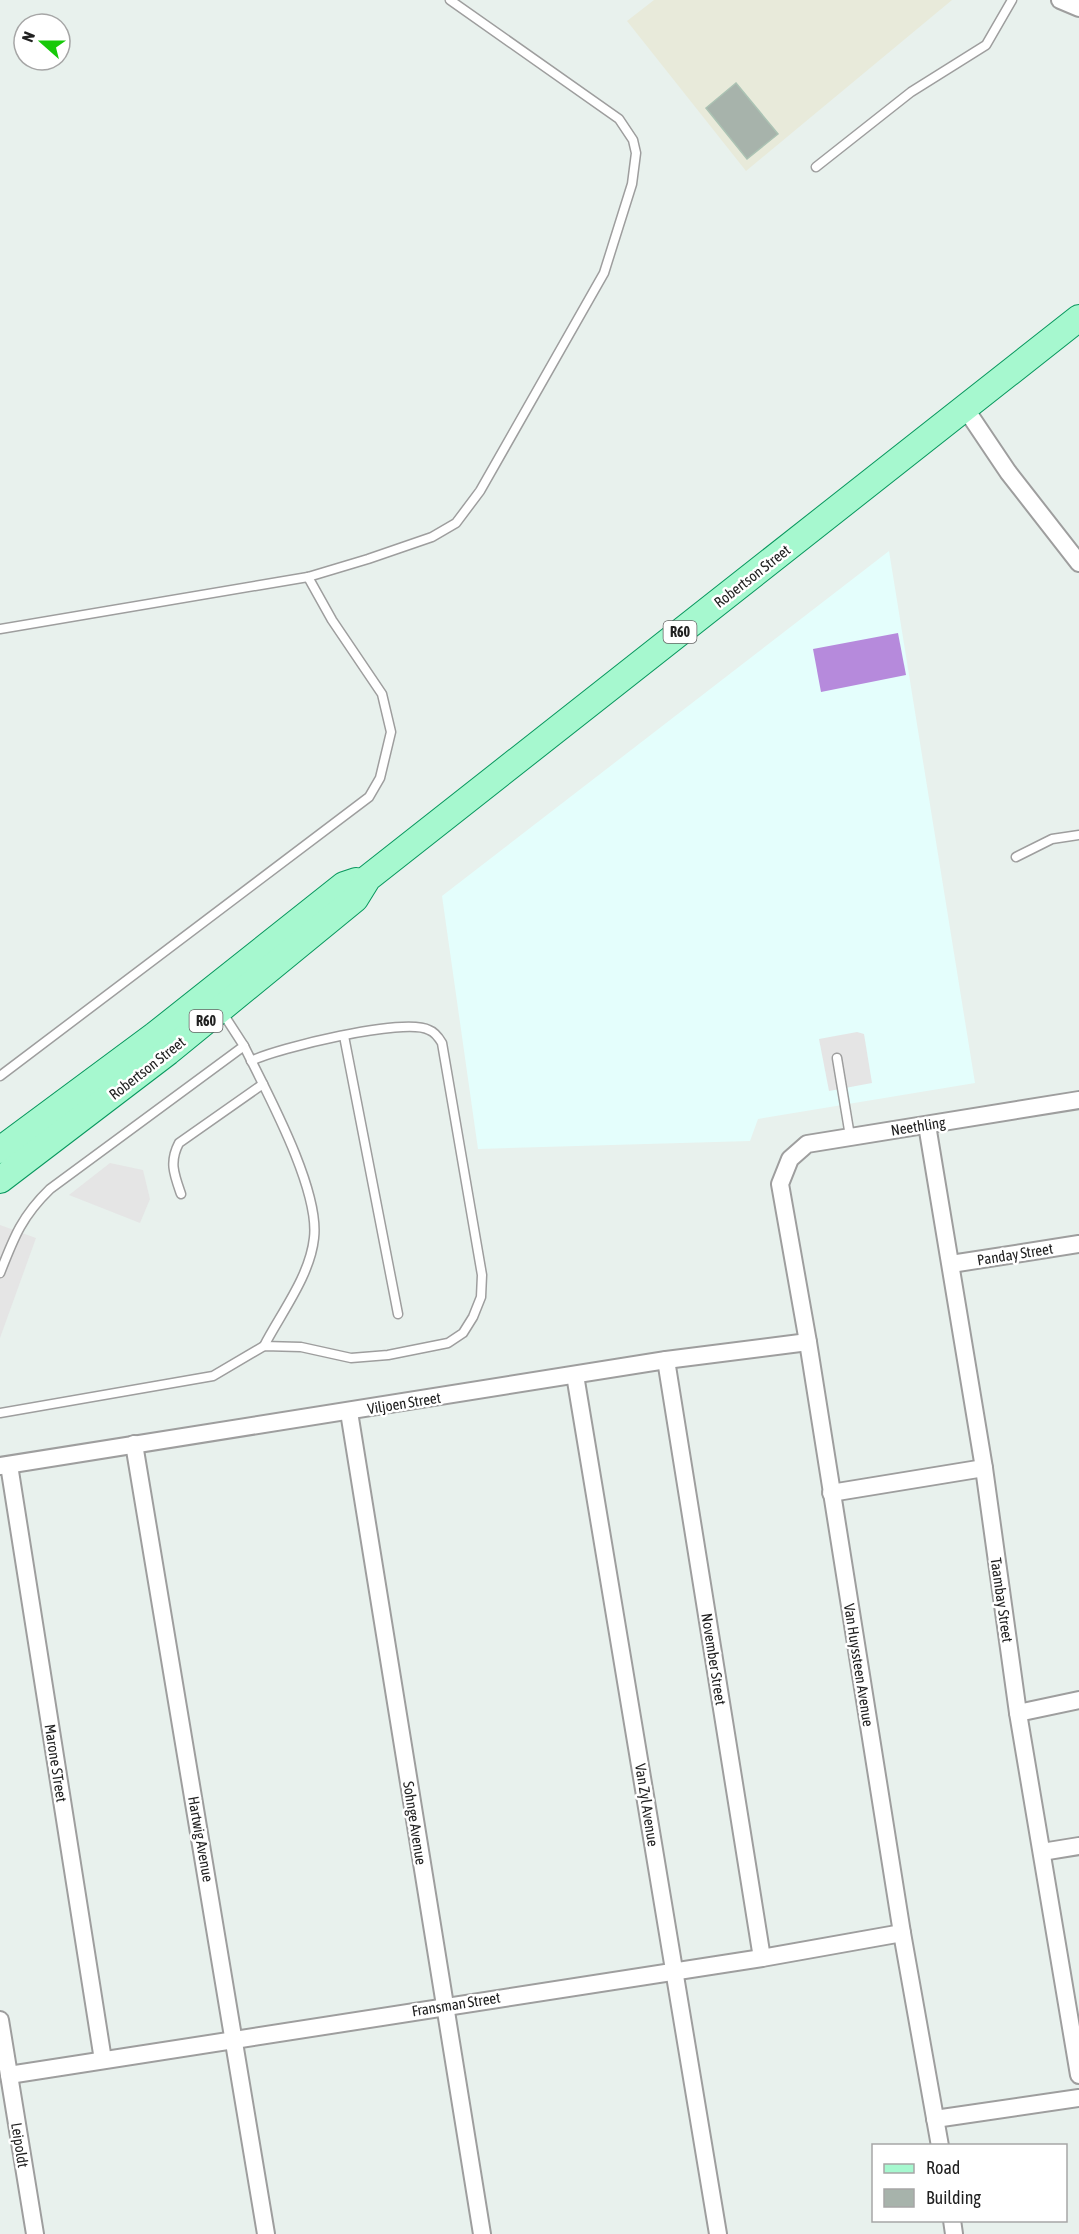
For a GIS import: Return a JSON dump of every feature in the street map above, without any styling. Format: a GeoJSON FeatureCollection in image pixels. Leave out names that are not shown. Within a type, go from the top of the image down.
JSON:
{"type":"FeatureCollection","features":[{"type":"Feature","properties":{"kind":"main road","name":"Robertson Street"},"geometry":{"type":"LineString","coordinates":[[0,1150],[155,1035],[214,1001],[355,899],[368,878],[1079,318]]}},
{"type":"Feature","properties":{"kind":"main road","name":"Robertson Street"},"geometry":{"type":"LineString","coordinates":[[0,1180],[159,1059],[214,1001]]}},
{"type":"Feature","properties":{"kind":"street"},"geometry":{"type":"LineString","coordinates":[[1060,0],[1079,8]]}},
{"type":"Feature","properties":{"kind":"street"},"geometry":{"type":"LineString","coordinates":[[964,408],[1008,472],[1079,563]]}},
{"type":"Feature","properties":{"kind":"street","name":"Neethling"},"geometry":{"type":"LineString","coordinates":[[780,1184],[790,1159],[800,1148],[850,1136],[1079,1100]]}},
{"type":"Feature","properties":{"kind":"street","name":"Taambay Street"},"geometry":{"type":"LineString","coordinates":[[927,1125],[984,1468],[1018,1713],[1079,2075]]}},
{"type":"Feature","properties":{"kind":"street","name":"Van Huyssteen Avenue"},"geometry":{"type":"LineString","coordinates":[[780,1184],[808,1342],[902,1933],[940,2144]]}},
{"type":"Feature","properties":{"kind":"street","name":"Panday Street"},"geometry":{"type":"LineString","coordinates":[[951,1264],[1079,1244]]}},
{"type":"Feature","properties":{"kind":"street","name":"Viljoen Street"},"geometry":{"type":"LineString","coordinates":[[4,1466],[666,1360],[808,1342]]}},
{"type":"Feature","properties":{"kind":"street","name":"November Street"},"geometry":{"type":"LineString","coordinates":[[666,1360],[762,1958]]}},
{"type":"Feature","properties":{"kind":"street","name":"Van Zyl Avenue"},"geometry":{"type":"LineString","coordinates":[[575,1375],[718,2234]]}},
{"type":"Feature","properties":{"kind":"street","name":"Sohnge Avenue"},"geometry":{"type":"LineString","coordinates":[[348,1412],[482,2234]]}},
{"type":"Feature","properties":{"kind":"street","name":"Hartwig Avenue"},"geometry":{"type":"LineString","coordinates":[[134,1444],[266,2234]]}},
{"type":"Feature","properties":{"kind":"street","name":"Marone STreet"},"geometry":{"type":"LineString","coordinates":[[4,1466],[103,2060]]}},
{"type":"Feature","properties":{"kind":"street"},"geometry":{"type":"LineString","coordinates":[[831,1493],[984,1468]]}},
{"type":"Feature","properties":{"kind":"street"},"geometry":{"type":"LineString","coordinates":[[1018,1713],[1079,1700]]}},
{"type":"Feature","properties":{"kind":"street"},"geometry":{"type":"LineString","coordinates":[[1042,1852],[1079,1846]]}},
{"type":"Feature","properties":{"kind":"street","name":"Fransman Street"},"geometry":{"type":"LineString","coordinates":[[9,2075],[762,1958],[902,1933]]}},
{"type":"Feature","properties":{"kind":"street","name":"Leipoldt"},"geometry":{"type":"LineString","coordinates":[[0,2020],[35,2234]]}},
{"type":"Feature","properties":{"kind":"street"},"geometry":{"type":"LineString","coordinates":[[935,2119],[1079,2098]]}},
{"type":"Feature","properties":{"kind":"lane"},"geometry":{"type":"LineString","coordinates":[[0,629],[308,577],[432,537],[456,523],[480,491],[604,273],[632,184],[636,153],[629,131],[619,119],[450,0]]}},
{"type":"Feature","properties":{"kind":"lane"},"geometry":{"type":"LineString","coordinates":[[816,167],[911,92],[986,45],[1012,0]]}},
{"type":"Feature","properties":{"kind":"lane"},"geometry":{"type":"LineString","coordinates":[[0,1076],[369,797],[383,768],[391,732],[382,694],[332,620],[308,577]]}},
{"type":"Feature","properties":{"kind":"lane"},"geometry":{"type":"LineString","coordinates":[[1016,857],[1052,839],[1079,835]]}},
{"type":"Feature","properties":{"kind":"lane"},"geometry":{"type":"LineString","coordinates":[[0,1413],[213,1376],[264,1346],[308,1262],[314,1238],[314,1212],[305,1179],[244,1046],[214,1001]]}},
{"type":"Feature","properties":{"kind":"lane"},"geometry":{"type":"LineString","coordinates":[[251,1061],[281,1049],[344,1036],[398,1027],[429,1029],[442,1043],[482,1275],[481,1297],[463,1333],[448,1342],[419,1350],[351,1358],[301,1347],[264,1346]]}},
{"type":"Feature","properties":{"kind":"lane"},"geometry":{"type":"LineString","coordinates":[[344,1036],[398,1314]]}},
{"type":"Feature","properties":{"kind":"lane"},"geometry":{"type":"LineString","coordinates":[[0,1273],[17,1229],[25,1215],[50,1189],[244,1046]]}},
{"type":"Feature","properties":{"kind":"lane"},"geometry":{"type":"LineString","coordinates":[[837,1058],[850,1136]]}},
{"type":"Feature","properties":{"kind":"lane"},"geometry":{"type":"LineString","coordinates":[[181,1194],[172,1168],[173,1155],[178,1143],[263,1084]]}},
{"type":"Feature","properties":{"kind":"shaded area"},"geometry":{"type":"Polygon","coordinates":[[[654,0],[952,0],[746,171],[627,21],[654,0]]]}},
{"type":"Feature","properties":{"kind":"shaded area"},"geometry":{"type":"Polygon","coordinates":[[[889,551],[975,1083],[758,1119],[750,1141],[478,1149],[442,896],[889,551]]]}},
{"type":"Feature","properties":{"kind":"shaded area"},"geometry":{"type":"Polygon","coordinates":[[[898,633],[906,675],[821,692],[813,649],[898,633]]]}},
{"type":"Feature","properties":{"kind":"shaded area"},"geometry":{"type":"Polygon","coordinates":[[[857,1032],[864,1034],[872,1083],[829,1091],[819,1039],[857,1032]]]}},
{"type":"Feature","properties":{"kind":"shaded area"},"geometry":{"type":"Polygon","coordinates":[[[110,1163],[143,1170],[150,1199],[140,1223],[69,1195],[110,1163]]]}},
{"type":"Feature","properties":{"kind":"shaded area"},"geometry":{"type":"Polygon","coordinates":[[[0,1225],[36,1238],[0,1338],[0,1225]]]}},
{"type":"Feature","properties":{"kind":"building"},"geometry":{"type":"Polygon","coordinates":[[[736,83],[778,134],[747,159],[706,108],[736,83]]]}}]}
